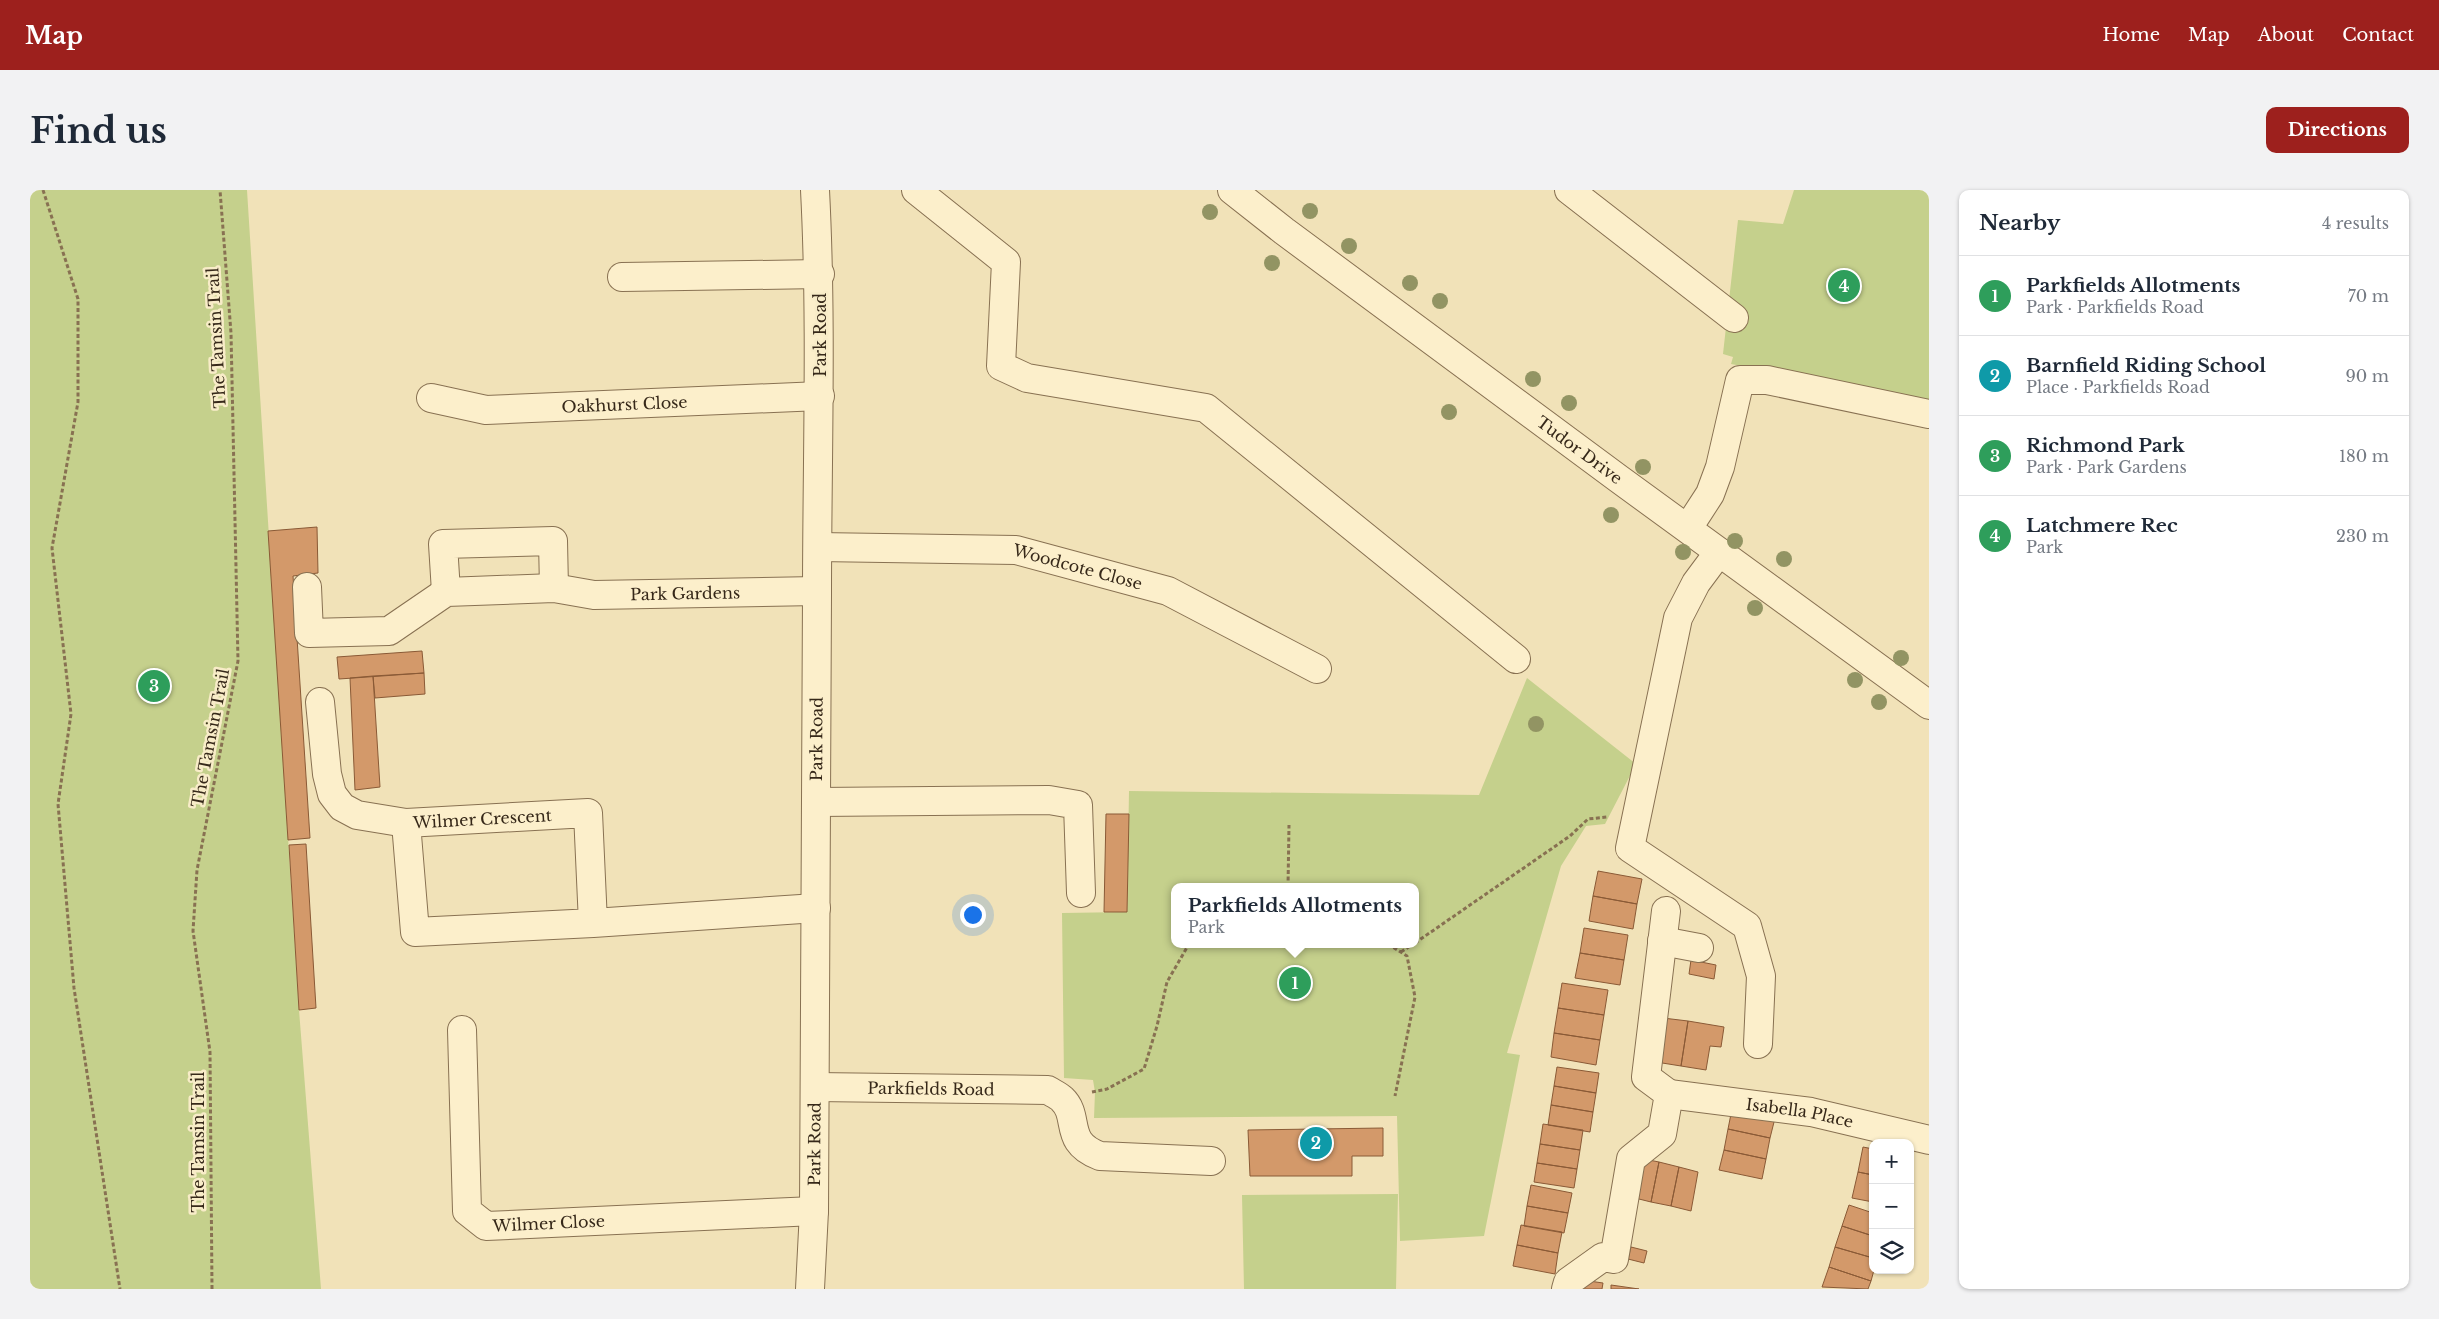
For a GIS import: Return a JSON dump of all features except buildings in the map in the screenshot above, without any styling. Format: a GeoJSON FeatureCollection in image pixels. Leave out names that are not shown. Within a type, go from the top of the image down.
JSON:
{"type":"FeatureCollection","features":[{"type":"Feature","properties":{"kind":"street","name":"Park Road"},"geometry":{"type":"LineString","coordinates":[[810,1289],[814,1211],[817,802],[816,592],[820,396],[820,274],[815,190]]}},
{"type":"Feature","properties":{"kind":"street"},"geometry":{"type":"LineString","coordinates":[[916,190],[1006,262],[1001,366],[1027,378],[1206,408],[1516,659]]}},
{"type":"Feature","properties":{"kind":"street","name":"Tudor Drive"},"geometry":{"type":"LineString","coordinates":[[1232,190],[1308,249],[1929,705]]}},
{"type":"Feature","properties":{"kind":"street"},"geometry":{"type":"LineString","coordinates":[[1569,190],[1734,318]]}},
{"type":"Feature","properties":{"kind":"street"},"geometry":{"type":"LineString","coordinates":[[622,277],[820,274]]}},
{"type":"Feature","properties":{"kind":"street"},"geometry":{"type":"LineString","coordinates":[[1688,528],[1710,494],[1720,467],[1740,380],[1767,380],[1929,414]]}},
{"type":"Feature","properties":{"kind":"street","name":"Oakhurst Close"},"geometry":{"type":"LineString","coordinates":[[431,398],[486,410],[820,396]]}},
{"type":"Feature","properties":{"kind":"street"},"geometry":{"type":"LineString","coordinates":[[307,587],[310,633],[389,631],[446,592],[443,544],[553,541],[554,588]]}},
{"type":"Feature","properties":{"kind":"street","name":"Woodcote Close"},"geometry":{"type":"LineString","coordinates":[[818,547],[1016,550],[1168,591],[1317,669]]}},
{"type":"Feature","properties":{"kind":"street"},"geometry":{"type":"LineString","coordinates":[[1719,552],[1696,583],[1678,618],[1630,848],[1746,926],[1761,976],[1758,1044]]}},
{"type":"Feature","properties":{"kind":"street","name":"Park Gardens"},"geometry":{"type":"LineString","coordinates":[[446,592],[554,588],[594,595],[816,592]]}},
{"type":"Feature","properties":{"kind":"street"},"geometry":{"type":"LineString","coordinates":[[320,702],[327,774],[332,794],[342,808],[357,816],[406,823]]}},
{"type":"Feature","properties":{"kind":"street"},"geometry":{"type":"LineString","coordinates":[[817,802],[1049,800],[1078,806],[1081,893]]}},
{"type":"Feature","properties":{"kind":"street","name":"Wilmer Crescent"},"geometry":{"type":"LineString","coordinates":[[593,923],[588,813],[406,823],[415,932],[593,923],[816,908]]}},
{"type":"Feature","properties":{"kind":"street","name":"Isabella Place"},"geometry":{"type":"LineString","coordinates":[[1666,911],[1646,1077],[1669,1094],[1811,1112],[1929,1140]]}},
{"type":"Feature","properties":{"kind":"street"},"geometry":{"type":"LineString","coordinates":[[1662,941],[1699,948]]}},
{"type":"Feature","properties":{"kind":"street","name":"Wilmer Close"},"geometry":{"type":"LineString","coordinates":[[462,1030],[467,1210],[486,1226],[814,1211]]}},
{"type":"Feature","properties":{"kind":"street","name":"Parkfields Road"},"geometry":{"type":"LineString","coordinates":[[815,1087],[1055,1094]]}},
{"type":"Feature","properties":{"kind":"street"},"geometry":{"type":"LineString","coordinates":[[1055,1094],[1071,1114],[1073,1133],[1090,1152],[1100,1156],[1211,1161]]}},
{"type":"Feature","properties":{"kind":"street"},"geometry":{"type":"LineString","coordinates":[[1566,1289],[1568,1282],[1603,1257],[1614,1259],[1631,1159],[1662,1134],[1669,1094]]}},
{"type":"Feature","properties":{"kind":"path"},"geometry":{"type":"LineString","coordinates":[[43,190],[78,299],[78,402],[52,548],[71,714],[58,804],[74,988],[120,1289]]}},
{"type":"Feature","properties":{"kind":"path","name":"The Tamsin Trail"},"geometry":{"type":"LineString","coordinates":[[212,1289],[210,1052],[193,931],[197,870],[238,660],[231,333],[220,190]]}},
{"type":"Feature","properties":{"kind":"path"},"geometry":{"type":"LineString","coordinates":[[1419,940],[1570,836],[1588,819],[1637,816]]}},
{"type":"Feature","properties":{"kind":"path"},"geometry":{"type":"LineString","coordinates":[[1288,883],[1289,825]]}},
{"type":"Feature","properties":{"kind":"path"},"geometry":{"type":"LineString","coordinates":[[1055,1094],[1107,1089],[1144,1069],[1157,1026],[1167,982],[1186,948]]}},
{"type":"Feature","properties":{"kind":"path"},"geometry":{"type":"LineString","coordinates":[[1394,948],[1407,956],[1415,997],[1395,1096]]}},
{"type":"Feature","properties":{"kind":"path"},"geometry":{"type":"LineString","coordinates":[[1401,952],[1407,948]]}},
{"type":"Feature","properties":{"kind":"green space"},"geometry":{"type":"Polygon","coordinates":[[[30,190],[247,190],[299,1010],[321,1289],[30,1289],[30,190]]]}},
{"type":"Feature","properties":{"kind":"green space"},"geometry":{"type":"Polygon","coordinates":[[[1794,190],[1929,190],[1929,406],[1851,386],[1731,364],[1733,357],[1723,354],[1738,220],[1783,224],[1794,190]]]}},
{"type":"Feature","properties":{"kind":"green space"},"geometry":{"type":"Polygon","coordinates":[[[1527,678],[1636,764],[1605,824],[1586,826],[1561,866],[1507,1053],[1520,1055],[1484,1236],[1400,1241],[1397,1116],[1094,1118],[1095,1092],[1093,1080],[1064,1078],[1062,913],[1127,912],[1129,791],[1479,795],[1527,678]]]}},
{"type":"Feature","properties":{"kind":"green space"},"geometry":{"type":"Polygon","coordinates":[[[1398,1194],[1396,1289],[1244,1289],[1242,1195],[1398,1194]]]}},
{"type":"Feature","properties":{"kind":"place","name":"Latchmere Rec"},"geometry":{"type":"Point","coordinates":[1844,286]}},
{"type":"Feature","properties":{"kind":"place","name":"Richmond Park"},"geometry":{"type":"Point","coordinates":[154,686]}},
{"type":"Feature","properties":{"kind":"place","name":"Parkfields Allotments"},"geometry":{"type":"Point","coordinates":[1295,983]}},
{"type":"Feature","properties":{"kind":"place","name":"Barnfield Riding School"},"geometry":{"type":"Point","coordinates":[1316,1143]}}]}
